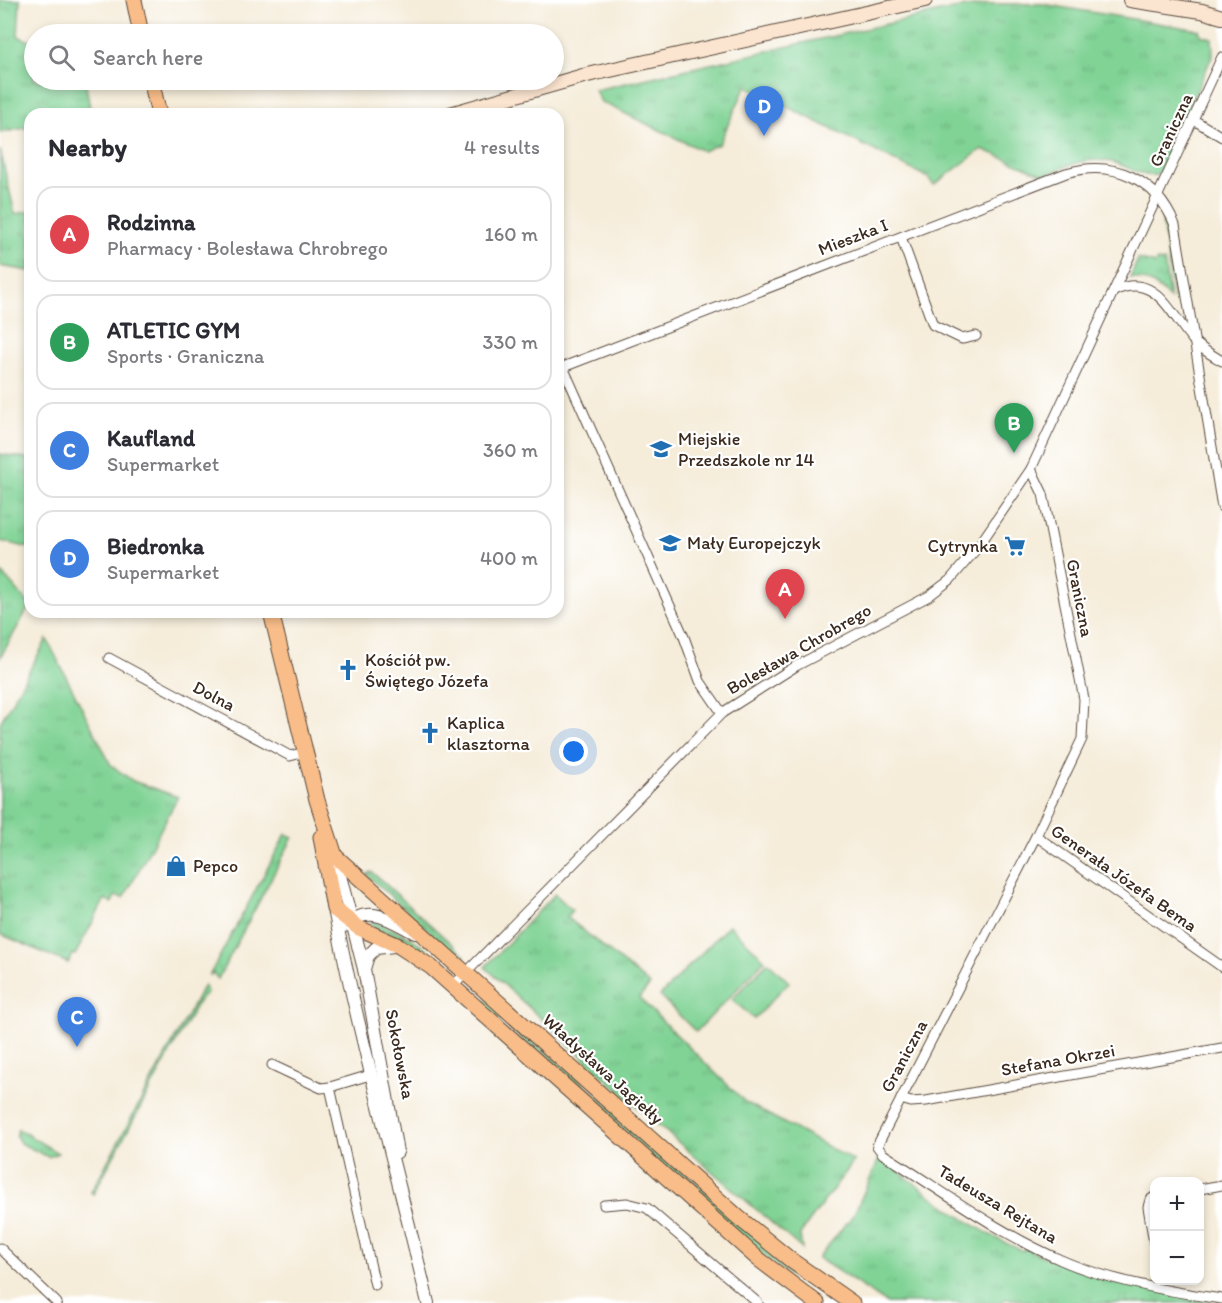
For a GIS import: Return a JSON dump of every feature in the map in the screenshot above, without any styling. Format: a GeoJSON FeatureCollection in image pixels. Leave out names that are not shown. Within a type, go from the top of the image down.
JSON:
{"type":"FeatureCollection","features":[{"type":"Feature","properties":{"kind":"main road"},"geometry":{"type":"LineString","coordinates":[[134,0],[139,24]]}},
{"type":"Feature","properties":{"kind":"main road"},"geometry":{"type":"LineString","coordinates":[[564,82],[925,0]]}},
{"type":"Feature","properties":{"kind":"main road"},"geometry":{"type":"LineString","coordinates":[[1130,0],[1202,11],[1222,17]]}},
{"type":"Feature","properties":{"kind":"main road"},"geometry":{"type":"LineString","coordinates":[[153,90],[158,108]]}},
{"type":"Feature","properties":{"kind":"main road"},"geometry":{"type":"LineString","coordinates":[[471,108],[535,90]]}},
{"type":"Feature","properties":{"kind":"main road","name":"Sokołowska"},"geometry":{"type":"LineString","coordinates":[[272,618],[320,810],[335,856]]}},
{"type":"Feature","properties":{"kind":"main road","name":"Sokołowska"},"geometry":{"type":"LineString","coordinates":[[320,810],[322,846],[334,909]]}},
{"type":"Feature","properties":{"kind":"main road","name":"Władysława Jagiełły"},"geometry":{"type":"LineString","coordinates":[[335,856],[739,1218],[792,1262],[852,1303]]}},
{"type":"Feature","properties":{"kind":"main road"},"geometry":{"type":"LineString","coordinates":[[334,909],[359,928],[416,956],[453,986],[749,1251],[818,1303]]}},
{"type":"Feature","properties":{"kind":"street","name":"Graniczna"},"geometry":{"type":"LineString","coordinates":[[877,1141],[901,1099],[1075,758],[1084,721],[1084,699],[1043,494],[1030,469],[1222,57]]}},
{"type":"Feature","properties":{"kind":"street"},"geometry":{"type":"LineString","coordinates":[[1194,120],[1222,137]]}},
{"type":"Feature","properties":{"kind":"street","name":"Mieszka I"},"geometry":{"type":"LineString","coordinates":[[564,367],[1083,168],[1100,167],[1120,172],[1147,184],[1159,196]]}},
{"type":"Feature","properties":{"kind":"street"},"geometry":{"type":"LineString","coordinates":[[1159,196],[1175,225],[1222,507]]}},
{"type":"Feature","properties":{"kind":"street"},"geometry":{"type":"LineString","coordinates":[[901,237],[933,326],[962,339],[976,336]]}},
{"type":"Feature","properties":{"kind":"street"},"geometry":{"type":"LineString","coordinates":[[1114,291],[1126,286],[1142,286],[1153,291],[1193,341],[1222,361]]}},
{"type":"Feature","properties":{"kind":"street"},"geometry":{"type":"LineString","coordinates":[[564,375],[684,637],[700,681],[722,713]]}},
{"type":"Feature","properties":{"kind":"street","name":"Bolesława Chrobrego"},"geometry":{"type":"LineString","coordinates":[[453,986],[722,713],[796,666],[929,596],[950,579],[1003,513],[1030,469]]}},
{"type":"Feature","properties":{"kind":"street","name":"Dolna"},"geometry":{"type":"LineString","coordinates":[[109,658],[290,756],[306,752]]}},
{"type":"Feature","properties":{"kind":"street","name":"Generała Józefa Bema"},"geometry":{"type":"LineString","coordinates":[[1036,836],[1222,967]]}},
{"type":"Feature","properties":{"kind":"street","name":"Sokołowska"},"geometry":{"type":"LineString","coordinates":[[335,856],[364,969],[394,1129],[403,1195]]}},
{"type":"Feature","properties":{"kind":"street","name":"Sokołowska"},"geometry":{"type":"LineString","coordinates":[[334,909],[370,1075],[403,1195],[428,1303]]}},
{"type":"Feature","properties":{"kind":"street"},"geometry":{"type":"LineString","coordinates":[[339,938],[350,921],[363,913],[375,914],[435,944]]}},
{"type":"Feature","properties":{"kind":"street"},"geometry":{"type":"LineString","coordinates":[[364,969],[368,956],[376,948],[399,946]]}},
{"type":"Feature","properties":{"kind":"street","name":"Stefana Okrzei"},"geometry":{"type":"LineString","coordinates":[[901,1099],[911,1102],[926,1101],[1222,1048]]}},
{"type":"Feature","properties":{"kind":"street"},"geometry":{"type":"LineString","coordinates":[[272,1065],[321,1088],[370,1075]]}},
{"type":"Feature","properties":{"kind":"street"},"geometry":{"type":"LineString","coordinates":[[330,1087],[375,1285]]}},
{"type":"Feature","properties":{"kind":"street","name":"Tadeusza Rejtana"},"geometry":{"type":"LineString","coordinates":[[877,1141],[878,1150],[883,1154],[1017,1238],[1062,1261],[1150,1281]]}},
{"type":"Feature","properties":{"kind":"street"},"geometry":{"type":"LineString","coordinates":[[1204,1188],[1222,1185]]}},
{"type":"Feature","properties":{"kind":"street"},"geometry":{"type":"LineString","coordinates":[[1150,1200],[1148,1207],[1150,1217]]}},
{"type":"Feature","properties":{"kind":"street"},"geometry":{"type":"LineString","coordinates":[[604,1205],[627,1203],[646,1208],[758,1303]]}},
{"type":"Feature","properties":{"kind":"street"},"geometry":{"type":"LineString","coordinates":[[0,1248],[50,1301]]}},
{"type":"Feature","properties":{"kind":"street","name":"Tadeusza Rejtana"},"geometry":{"type":"LineString","coordinates":[[1166,1285],[1222,1299]]}},
{"type":"Feature","properties":{"kind":"green space"},"geometry":{"type":"Polygon","coordinates":[[[0,0],[20,0],[18,36],[24,39],[24,90],[87,90],[90,108],[24,108],[24,128],[0,133],[0,0]]]}},
{"type":"Feature","properties":{"kind":"green space"},"geometry":{"type":"Polygon","coordinates":[[[988,4],[1042,4],[1199,30],[1201,35],[1212,38],[1213,54],[1159,174],[1142,174],[1112,162],[1094,160],[1077,163],[1044,175],[982,149],[934,185],[927,177],[746,86],[719,144],[703,151],[601,102],[595,90],[953,9],[988,4]]]}},
{"type":"Feature","properties":{"kind":"green space"},"geometry":{"type":"Polygon","coordinates":[[[0,150],[15,214],[24,212],[24,270],[0,266],[0,150]]]}},
{"type":"Feature","properties":{"kind":"green space"},"geometry":{"type":"Polygon","coordinates":[[[1162,220],[1168,226],[1180,297],[1174,299],[1162,220]]]}},
{"type":"Feature","properties":{"kind":"green space"},"geometry":{"type":"Polygon","coordinates":[[[1138,259],[1155,264],[1156,261],[1164,262],[1170,299],[1152,284],[1130,278],[1138,259]]]}},
{"type":"Feature","properties":{"kind":"green space"},"geometry":{"type":"Polygon","coordinates":[[[0,454],[24,458],[24,547],[0,541],[0,454]]]}},
{"type":"Feature","properties":{"kind":"green space"},"geometry":{"type":"Polygon","coordinates":[[[0,571],[24,598],[24,616],[0,658],[0,571]]]}},
{"type":"Feature","properties":{"kind":"green space"},"geometry":{"type":"Polygon","coordinates":[[[47,639],[111,765],[133,781],[178,797],[124,898],[115,896],[112,903],[105,899],[75,955],[73,954],[68,963],[0,934],[0,723],[47,639]]]}},
{"type":"Feature","properties":{"kind":"green space"},"geometry":{"type":"Polygon","coordinates":[[[286,834],[293,837],[218,979],[213,973],[209,976],[286,834]]]}},
{"type":"Feature","properties":{"kind":"green space"},"geometry":{"type":"Polygon","coordinates":[[[370,872],[466,957],[452,951],[367,875],[370,872]]]}},
{"type":"Feature","properties":{"kind":"green space"},"geometry":{"type":"Polygon","coordinates":[[[555,894],[572,910],[567,917],[650,985],[639,998],[745,1102],[854,1161],[800,1234],[802,1249],[627,1098],[485,967],[555,894]]]}},
{"type":"Feature","properties":{"kind":"green space"},"geometry":{"type":"Polygon","coordinates":[[[371,920],[410,937],[455,972],[443,970],[404,940],[372,927],[371,920]]]}},
{"type":"Feature","properties":{"kind":"green space"},"geometry":{"type":"Polygon","coordinates":[[[729,925],[765,960],[696,1032],[660,996],[729,925]]]}},
{"type":"Feature","properties":{"kind":"green space"},"geometry":{"type":"Polygon","coordinates":[[[768,962],[789,982],[754,1019],[732,999],[768,962]]]}},
{"type":"Feature","properties":{"kind":"green space"},"geometry":{"type":"Polygon","coordinates":[[[204,985],[207,992],[198,1002],[93,1194],[91,1192],[204,985]]]}},
{"type":"Feature","properties":{"kind":"green space"},"geometry":{"type":"Polygon","coordinates":[[[487,999],[797,1271],[792,1277],[747,1242],[482,1004],[487,999]]]}},
{"type":"Feature","properties":{"kind":"green space"},"geometry":{"type":"Polygon","coordinates":[[[18,1129],[58,1153],[48,1157],[20,1143],[16,1136],[18,1129]]]}},
{"type":"Feature","properties":{"kind":"green space"},"geometry":{"type":"Polygon","coordinates":[[[880,1157],[967,1221],[1023,1251],[1025,1248],[1073,1267],[1122,1282],[1222,1303],[1053,1303],[1005,1299],[1002,1303],[887,1303],[818,1258],[854,1214],[880,1157]]]}},
{"type":"Feature","properties":{"kind":"place","name":"Biedronka"},"geometry":{"type":"Point","coordinates":[764,136]}},
{"type":"Feature","properties":{"kind":"place","name":"Miejskie Przedszkole nr 14"},"geometry":{"type":"Point","coordinates":[661,449]}},
{"type":"Feature","properties":{"kind":"place","name":"ATLETIC GYM"},"geometry":{"type":"Point","coordinates":[1014,453]}},
{"type":"Feature","properties":{"kind":"place","name":"Mały Europejczyk"},"geometry":{"type":"Point","coordinates":[670,543]}},
{"type":"Feature","properties":{"kind":"place","name":"Cytrynka"},"geometry":{"type":"Point","coordinates":[1015,546]}},
{"type":"Feature","properties":{"kind":"place","name":"Rodzinna"},"geometry":{"type":"Point","coordinates":[785,619]}},
{"type":"Feature","properties":{"kind":"place","name":"Kościół pw. Świętego Józefa"},"geometry":{"type":"Point","coordinates":[348,670]}},
{"type":"Feature","properties":{"kind":"place","name":"Kaplica klasztorna"},"geometry":{"type":"Point","coordinates":[430,733]}},
{"type":"Feature","properties":{"kind":"place","name":"Pepco"},"geometry":{"type":"Point","coordinates":[176,866]}},
{"type":"Feature","properties":{"kind":"place","name":"Kaufland"},"geometry":{"type":"Point","coordinates":[77,1047]}}]}
